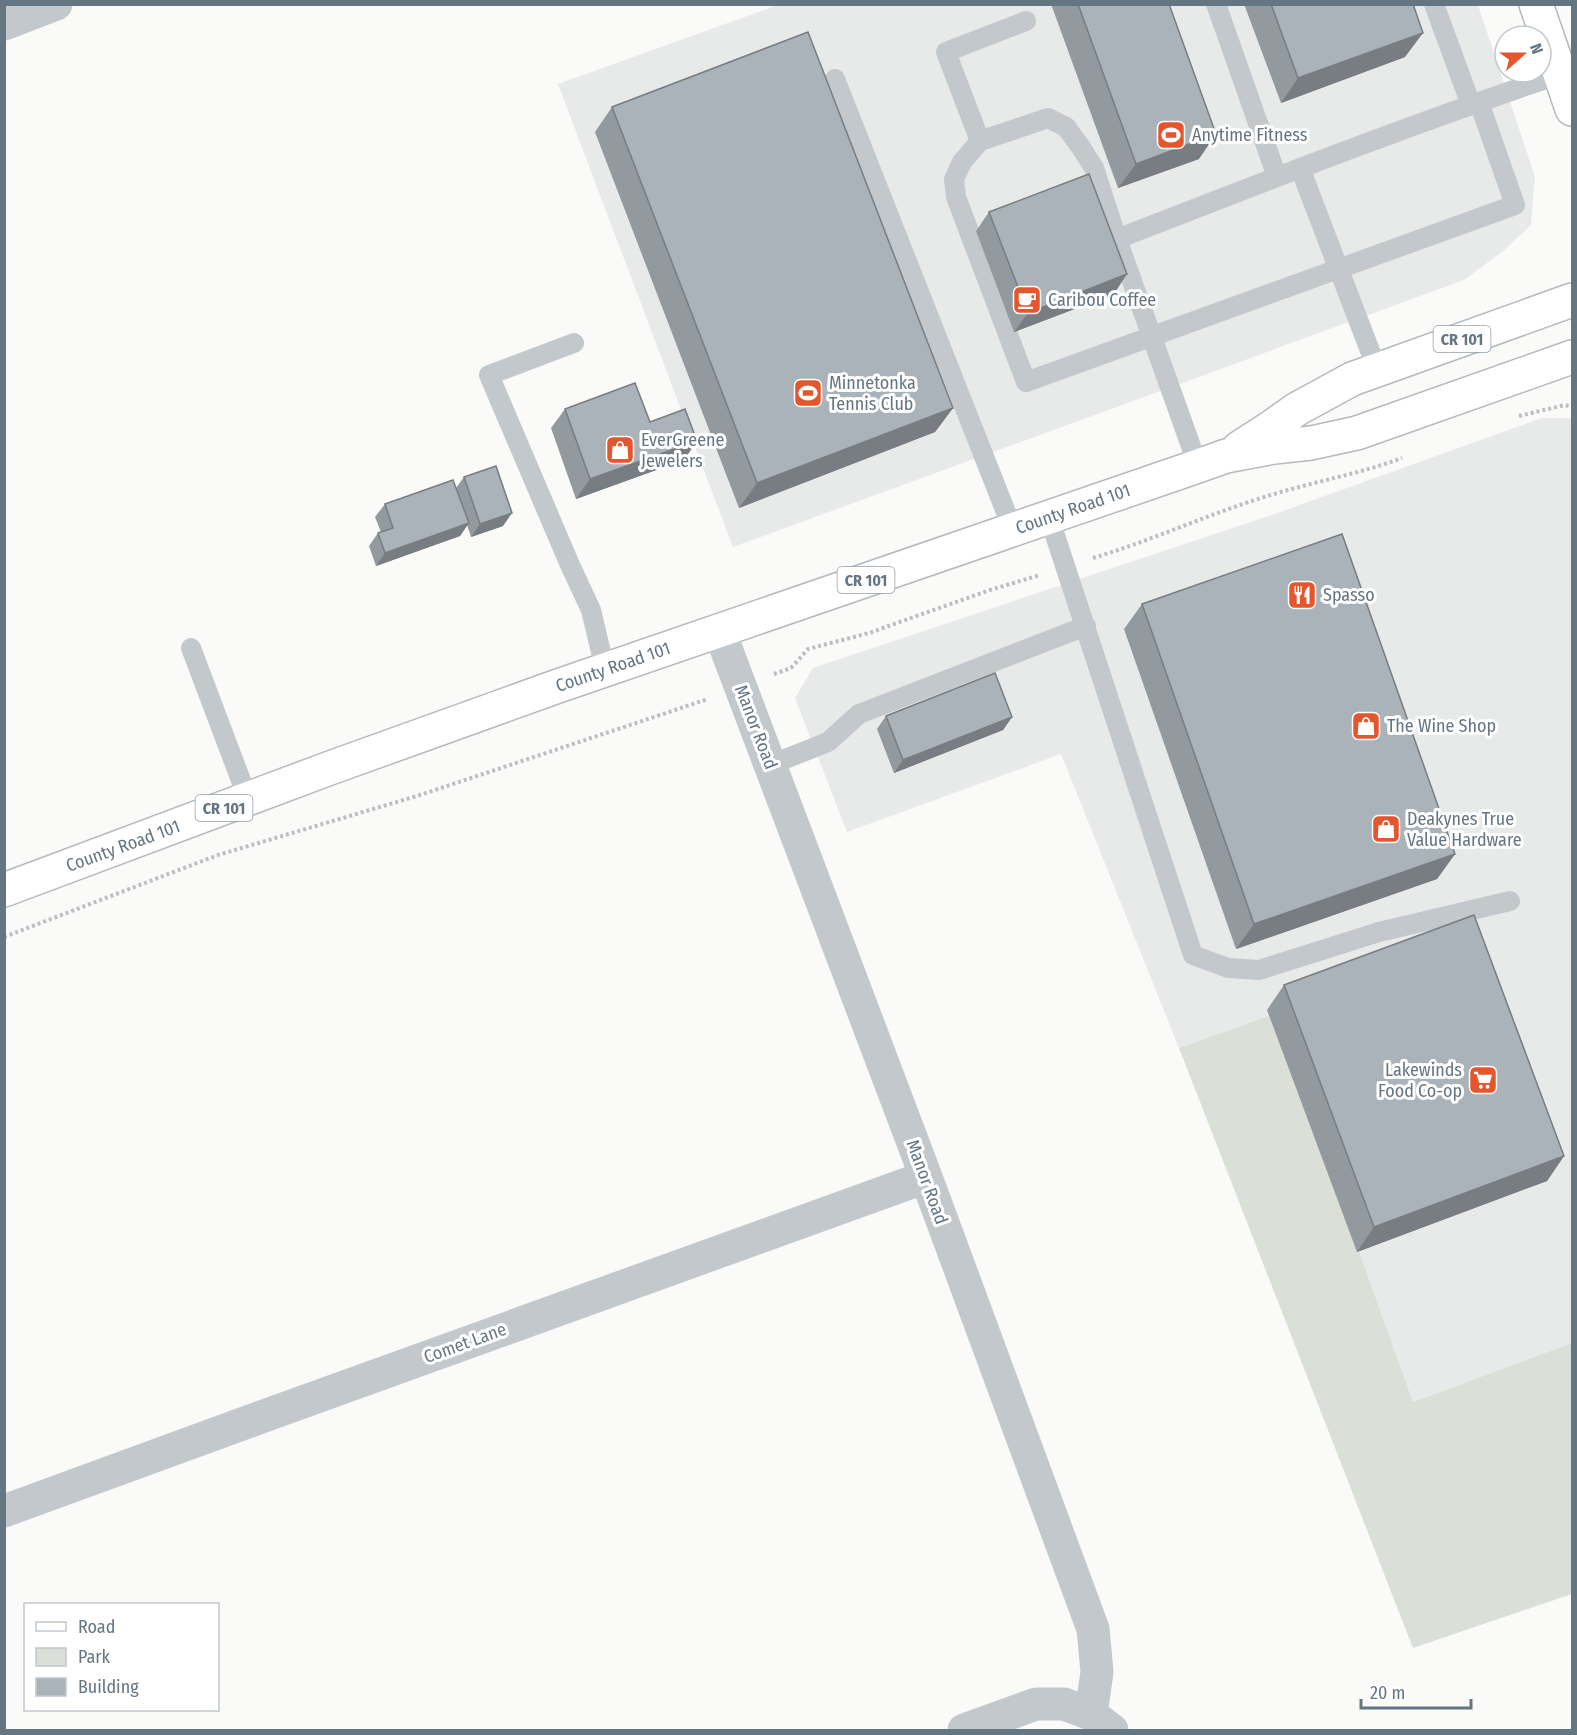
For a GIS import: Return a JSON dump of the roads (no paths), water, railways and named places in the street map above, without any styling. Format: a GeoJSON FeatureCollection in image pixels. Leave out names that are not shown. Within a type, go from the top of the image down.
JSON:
{"type":"FeatureCollection","features":[{"type":"Feature","properties":{"kind":"main road"},"geometry":{"type":"LineString","coordinates":[[1536,4],[1572,110]]}},
{"type":"Feature","properties":{"kind":"main road","name":"County Road 101"},"geometry":{"type":"LineString","coordinates":[[1212,461],[1273,426],[1296,409],[1352,379],[1572,300]]}},
{"type":"Feature","properties":{"kind":"main road","name":"County Road 101"},"geometry":{"type":"LineString","coordinates":[[4,890],[605,669],[1212,461],[1274,447],[1311,443],[1357,433],[1572,357]]}},
{"type":"Feature","properties":{"kind":"street"},"geometry":{"type":"LineString","coordinates":[[4,24],[56,4]]}},
{"type":"Feature","properties":{"kind":"street","name":"Manor Road"},"geometry":{"type":"LineString","coordinates":[[719,630],[926,1177],[1093,1629],[1101,1722]]}},
{"type":"Feature","properties":{"kind":"street","name":"Comet Lane"},"geometry":{"type":"LineString","coordinates":[[4,1511],[926,1177]]}},
{"type":"Feature","properties":{"kind":"street"},"geometry":{"type":"LineString","coordinates":[[964,1731],[1036,1704],[1064,1704],[1101,1722]]}},
{"type":"Feature","properties":{"kind":"lane"},"geometry":{"type":"LineString","coordinates":[[1216,4],[1276,177]]}},
{"type":"Feature","properties":{"kind":"lane"},"geometry":{"type":"LineString","coordinates":[[1212,461],[1151,336],[1094,168],[1066,128],[1048,118],[980,141],[962,162],[954,179],[956,197],[1026,382],[1151,336],[1515,205],[1434,4]]}},
{"type":"Feature","properties":{"kind":"lane"},"geometry":{"type":"LineString","coordinates":[[980,141],[946,52],[1026,21]]}},
{"type":"Feature","properties":{"kind":"lane"},"geometry":{"type":"LineString","coordinates":[[1117,240],[1300,168],[1561,75]]}},
{"type":"Feature","properties":{"kind":"lane"},"geometry":{"type":"LineString","coordinates":[[835,79],[1013,530]]}},
{"type":"Feature","properties":{"kind":"lane"},"geometry":{"type":"LineString","coordinates":[[1300,168],[1337,270],[1377,369]]}},
{"type":"Feature","properties":{"kind":"lane"},"geometry":{"type":"LineString","coordinates":[[574,343],[489,375],[591,610],[605,669]]}},
{"type":"Feature","properties":{"kind":"lane"},"geometry":{"type":"LineString","coordinates":[[1049,517],[1193,955],[1228,968],[1259,970],[1379,932],[1510,901]]}},
{"type":"Feature","properties":{"kind":"lane"},"geometry":{"type":"LineString","coordinates":[[770,765],[828,742],[860,714],[1086,626]]}},
{"type":"Feature","properties":{"kind":"lane"},"geometry":{"type":"LineString","coordinates":[[191,648],[248,799]]}},
{"type":"Feature","properties":{"kind":"place","name":"Anytime Fitness"},"geometry":{"type":"Point","coordinates":[1171,135]}},
{"type":"Feature","properties":{"kind":"place","name":"Caribou Coffee"},"geometry":{"type":"Point","coordinates":[1027,300]}},
{"type":"Feature","properties":{"kind":"place","name":"Minnetonka Tennis Club"},"geometry":{"type":"Point","coordinates":[808,393]}},
{"type":"Feature","properties":{"kind":"place","name":"EverGreene Jewelers"},"geometry":{"type":"Point","coordinates":[620,450]}},
{"type":"Feature","properties":{"kind":"place","name":"Spasso"},"geometry":{"type":"Point","coordinates":[1302,595]}},
{"type":"Feature","properties":{"kind":"place","name":"The Wine Shop"},"geometry":{"type":"Point","coordinates":[1366,726]}},
{"type":"Feature","properties":{"kind":"place","name":"Deakynes True Value Hardware"},"geometry":{"type":"Point","coordinates":[1386,829]}},
{"type":"Feature","properties":{"kind":"place","name":"Lakewinds Food Co-op"},"geometry":{"type":"Point","coordinates":[1483,1080]}}]}
